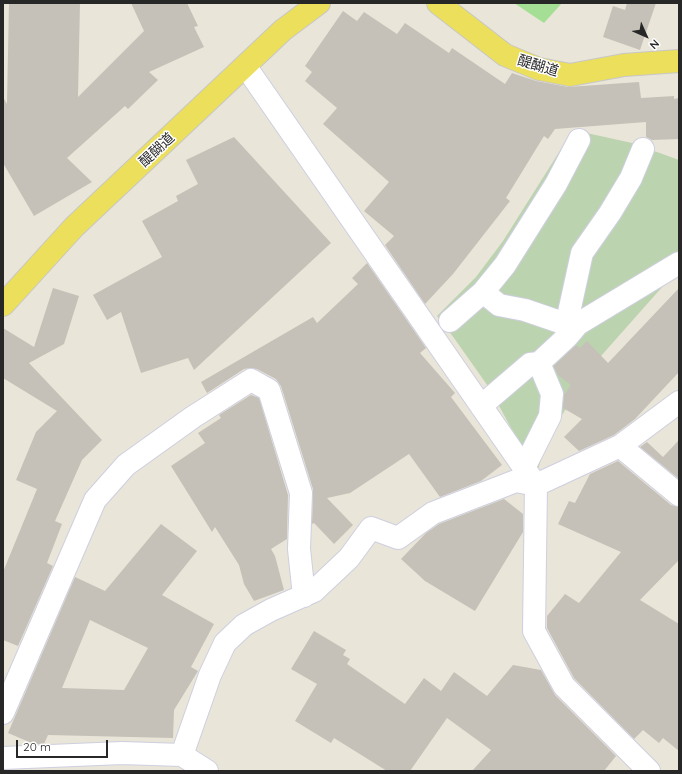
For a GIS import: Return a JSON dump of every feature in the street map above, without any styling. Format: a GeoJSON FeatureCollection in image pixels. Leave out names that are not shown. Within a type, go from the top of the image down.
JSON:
{"type":"FeatureCollection","features":[{"type":"Feature","properties":{"kind":"main road","name":"醍醐道"},"geometry":{"type":"LineString","coordinates":[[3,305],[74,226],[246,67],[283,30],[318,3]]}},
{"type":"Feature","properties":{"kind":"main road","name":"醍醐道"},"geometry":{"type":"LineString","coordinates":[[438,3],[505,54],[539,69],[570,75],[624,65],[679,61]]}},
{"type":"Feature","properties":{"kind":"street"},"geometry":{"type":"LineString","coordinates":[[246,67],[536,485],[534,631],[564,686],[649,771]]}},
{"type":"Feature","properties":{"kind":"street"},"geometry":{"type":"LineString","coordinates":[[450,321],[483,292],[505,265],[525,236],[580,140]]}},
{"type":"Feature","properties":{"kind":"street"},"geometry":{"type":"LineString","coordinates":[[569,328],[582,253],[610,213],[631,178],[643,149]]}},
{"type":"Feature","properties":{"kind":"street"},"geometry":{"type":"LineString","coordinates":[[539,364],[569,328],[679,263]]}},
{"type":"Feature","properties":{"kind":"street"},"geometry":{"type":"LineString","coordinates":[[483,292],[499,304],[525,310],[560,322],[569,328]]}},
{"type":"Feature","properties":{"kind":"street"},"geometry":{"type":"LineString","coordinates":[[481,406],[530,364],[539,364]]}},
{"type":"Feature","properties":{"kind":"street"},"geometry":{"type":"LineString","coordinates":[[524,468],[550,416],[552,394],[539,364]]}},
{"type":"Feature","properties":{"kind":"street"},"geometry":{"type":"LineString","coordinates":[[3,713],[95,500],[126,465],[193,417],[251,380],[269,390],[301,493],[298,549],[304,596]]}},
{"type":"Feature","properties":{"kind":"street"},"geometry":{"type":"LineString","coordinates":[[182,755],[210,675],[225,643],[244,625],[271,610],[314,591],[349,558],[372,528],[398,538],[434,513],[516,481],[536,485],[620,446],[679,402]]}},
{"type":"Feature","properties":{"kind":"street"},"geometry":{"type":"LineString","coordinates":[[620,446],[679,495]]}},
{"type":"Feature","properties":{"kind":"street"},"geometry":{"type":"LineString","coordinates":[[3,758],[122,753],[182,755],[207,771]]}},
{"type":"Feature","properties":{"kind":"green space"},"geometry":{"type":"Polygon","coordinates":[[[514,3],[562,3],[544,23],[514,3]]]}},
{"type":"Feature","properties":{"kind":"green space"},"geometry":{"type":"Polygon","coordinates":[[[573,130],[632,143],[679,160],[679,268],[601,356],[550,433],[538,469],[511,428],[490,389],[437,316],[476,277],[503,241],[573,130]]]}},
{"type":"Feature","properties":{"kind":"building"},"geometry":{"type":"Polygon","coordinates":[[[9,3],[80,3],[78,97],[144,31],[131,3],[187,3],[198,26],[194,27],[204,47],[149,72],[158,80],[128,109],[125,106],[67,158],[92,182],[34,216],[3,163],[3,97],[7,104],[9,3]]]}},
{"type":"Feature","properties":{"kind":"building"},"geometry":{"type":"Polygon","coordinates":[[[627,3],[656,3],[640,50],[603,37],[613,6],[625,10],[627,3]]]}},
{"type":"Feature","properties":{"kind":"building"},"geometry":{"type":"Polygon","coordinates":[[[343,11],[357,21],[364,12],[397,34],[405,23],[449,53],[452,48],[505,84],[512,73],[536,81],[568,87],[639,82],[641,98],[674,96],[674,99],[679,98],[679,139],[652,140],[646,137],[646,122],[555,129],[548,139],[544,136],[506,198],[510,201],[453,274],[425,304],[385,245],[394,236],[364,211],[389,182],[323,124],[337,108],[305,81],[312,72],[305,66],[343,11]]]}},
{"type":"Feature","properties":{"kind":"building"},"geometry":{"type":"Polygon","coordinates":[[[234,137],[331,243],[194,370],[188,358],[141,373],[121,312],[107,320],[93,295],[162,257],[142,221],[178,201],[176,196],[198,184],[186,160],[234,137]]]}},
{"type":"Feature","properties":{"kind":"building"},"geometry":{"type":"Polygon","coordinates":[[[367,263],[426,348],[420,353],[455,393],[451,397],[502,465],[481,481],[440,497],[409,454],[350,493],[327,498],[353,525],[334,544],[314,523],[312,524],[313,489],[281,386],[276,379],[257,369],[250,368],[244,369],[207,393],[201,382],[313,317],[317,323],[358,284],[352,278],[367,263]]]}},
{"type":"Feature","properties":{"kind":"building"},"geometry":{"type":"Polygon","coordinates":[[[53,288],[79,296],[64,344],[29,363],[102,440],[82,460],[55,521],[62,524],[47,563],[53,566],[18,646],[3,640],[3,572],[37,489],[16,480],[36,432],[57,411],[3,378],[3,328],[34,347],[53,288]]]}},
{"type":"Feature","properties":{"kind":"building"},"geometry":{"type":"Polygon","coordinates":[[[679,288],[679,372],[635,419],[614,435],[579,451],[564,437],[582,419],[563,408],[564,395],[571,385],[558,375],[554,366],[576,345],[580,348],[587,341],[608,363],[679,288]]]}},
{"type":"Feature","properties":{"kind":"building"},"geometry":{"type":"Polygon","coordinates":[[[251,395],[259,398],[288,495],[287,539],[271,549],[275,556],[284,590],[254,601],[244,584],[239,565],[215,527],[212,532],[171,466],[205,443],[198,433],[221,418],[219,415],[251,395]]]}},
{"type":"Feature","properties":{"kind":"building"},"geometry":{"type":"Polygon","coordinates":[[[679,440],[679,479],[640,447],[647,442],[663,457],[679,440]]]}},
{"type":"Feature","properties":{"kind":"building"},"geometry":{"type":"Polygon","coordinates":[[[618,461],[671,505],[679,507],[679,560],[640,600],[679,624],[679,751],[663,738],[659,743],[643,730],[634,739],[574,678],[547,628],[547,616],[565,594],[579,603],[621,552],[558,524],[569,501],[575,503],[590,474],[618,461]]]}},
{"type":"Feature","properties":{"kind":"building"},"geometry":{"type":"Polygon","coordinates":[[[504,499],[523,514],[523,532],[475,611],[425,581],[401,559],[426,533],[439,524],[504,499]]]}},
{"type":"Feature","properties":{"kind":"building"},"geometry":{"type":"Polygon","coordinates":[[[161,524],[197,551],[162,595],[214,624],[191,667],[198,671],[174,710],[173,738],[48,735],[44,744],[34,744],[8,733],[75,577],[105,591],[161,524]],[[90,620],[62,688],[124,690],[148,648],[90,620]]]}},
{"type":"Feature","properties":{"kind":"building"},"geometry":{"type":"Polygon","coordinates":[[[314,631],[346,650],[343,655],[350,659],[347,664],[405,704],[424,678],[441,691],[454,672],[487,696],[513,665],[541,670],[555,695],[616,756],[604,771],[472,771],[491,750],[447,718],[410,771],[387,771],[334,738],[331,743],[295,721],[317,684],[291,669],[314,631]]]}}]}
